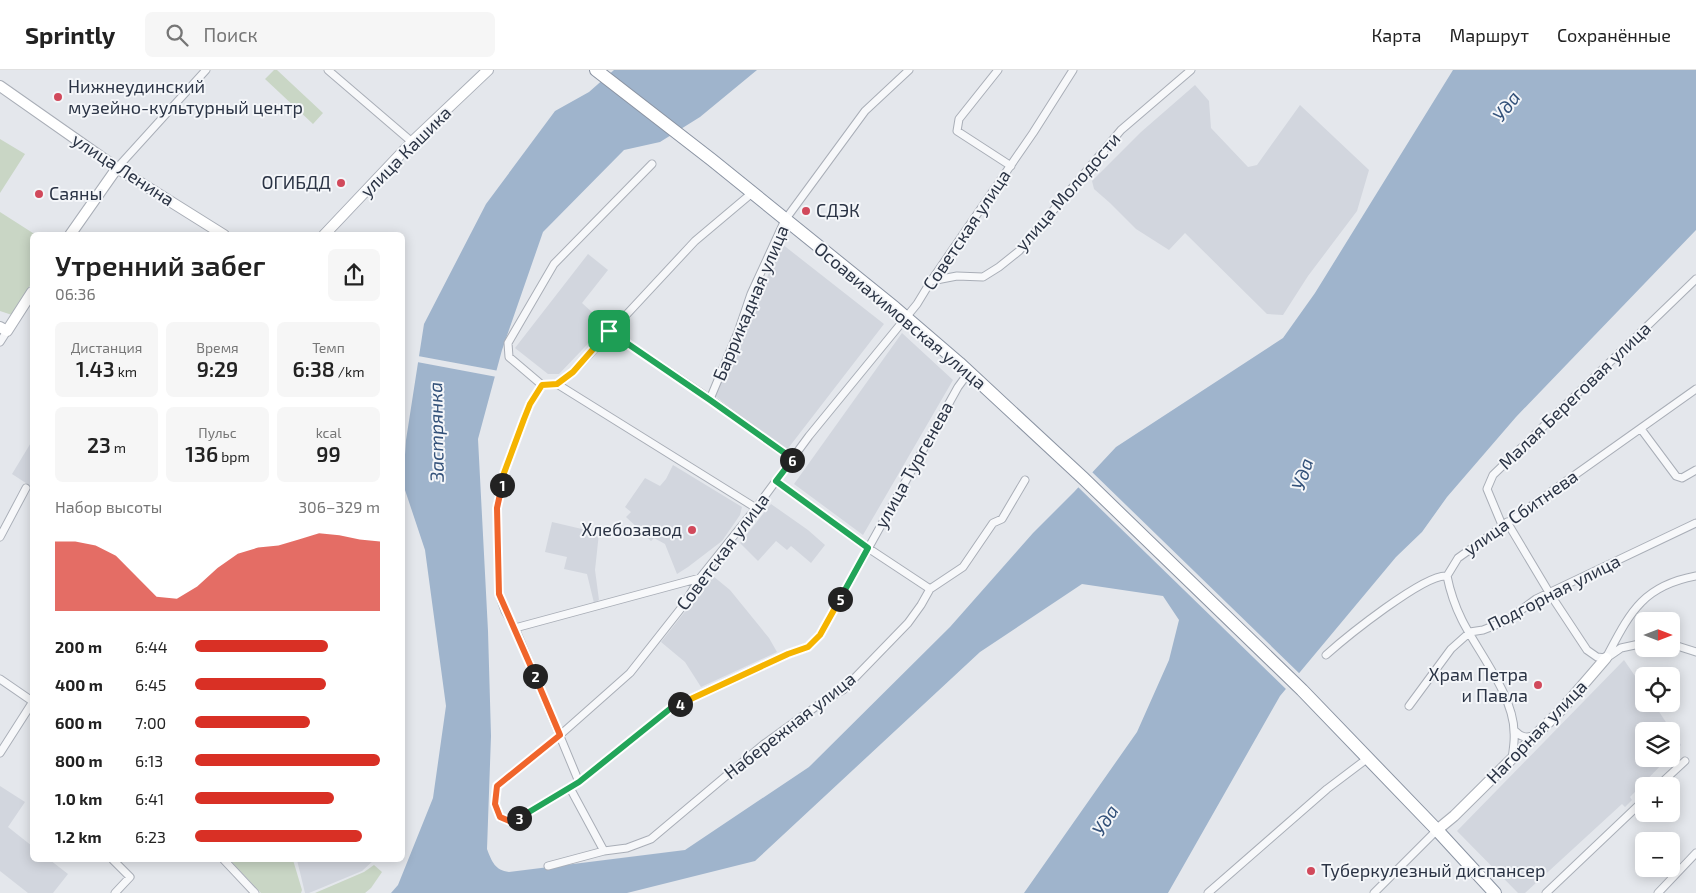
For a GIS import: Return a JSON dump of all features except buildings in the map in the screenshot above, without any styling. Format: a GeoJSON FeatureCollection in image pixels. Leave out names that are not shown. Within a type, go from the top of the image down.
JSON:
{"type":"FeatureCollection","features":[{"type":"Feature","properties":{"kind":"highway","name":"Осоавиахимовская улица"},"geometry":{"type":"LineString","coordinates":[[596,70],[752,192],[969,372],[1302,690],[1495,893]]}},
{"type":"Feature","properties":{"kind":"street"},"geometry":{"type":"LineString","coordinates":[[72,232],[117,168],[206,70]]}},
{"type":"Feature","properties":{"kind":"street"},"geometry":{"type":"LineString","coordinates":[[328,70],[338,72],[412,142]]}},
{"type":"Feature","properties":{"kind":"street","name":"улица Кашика"},"geometry":{"type":"LineString","coordinates":[[327,232],[412,142],[488,70]]}},
{"type":"Feature","properties":{"kind":"street","name":"Баррикадная улица"},"geometry":{"type":"LineString","coordinates":[[710,400],[738,332],[751,294],[786,220],[865,111],[909,70]]}},
{"type":"Feature","properties":{"kind":"street"},"geometry":{"type":"LineString","coordinates":[[998,70],[959,119],[957,131],[1011,166]]}},
{"type":"Feature","properties":{"kind":"street","name":"Советская улица"},"geometry":{"type":"LineString","coordinates":[[512,822],[500,817],[495,804],[497,786],[560,735],[630,673],[682,607],[700,578],[756,508],[809,436],[917,304],[930,281],[1011,166],[1073,70]]}},
{"type":"Feature","properties":{"kind":"street","name":"улица Молодости"},"geometry":{"type":"LineString","coordinates":[[930,281],[957,276],[983,277],[1000,267],[1019,250],[1121,130],[1191,70]]}},
{"type":"Feature","properties":{"kind":"street","name":"улица Ленина"},"geometry":{"type":"LineString","coordinates":[[0,86],[117,168],[219,232]]}},
{"type":"Feature","properties":{"kind":"street"},"geometry":{"type":"LineString","coordinates":[[652,164],[554,264],[508,343],[509,357],[542,385],[557,384],[573,372],[609,331],[695,241],[752,192]]}},
{"type":"Feature","properties":{"kind":"street","name":"Малая Береговая улица"},"geometry":{"type":"LineString","coordinates":[[1606,658],[1598,657],[1587,650],[1505,523],[1487,489],[1493,475],[1696,279]]}},
{"type":"Feature","properties":{"kind":"street"},"geometry":{"type":"LineString","coordinates":[[0,342],[3,329],[30,295]]}},
{"type":"Feature","properties":{"kind":"street"},"geometry":{"type":"LineString","coordinates":[[609,331],[793,459]]}},
{"type":"Feature","properties":{"kind":"street","name":"улица Тургенева"},"geometry":{"type":"LineString","coordinates":[[512,822],[579,782],[671,708],[788,654],[808,647],[820,635],[958,386],[969,372]]}},
{"type":"Feature","properties":{"kind":"street"},"geometry":{"type":"LineString","coordinates":[[557,384],[756,508]]}},
{"type":"Feature","properties":{"kind":"street"},"geometry":{"type":"LineString","coordinates":[[542,385],[530,404],[504,473],[497,508],[499,594],[579,782]]}},
{"type":"Feature","properties":{"kind":"street","name":"улица Сбитнева"},"geometry":{"type":"LineString","coordinates":[[1447,576],[1458,558],[1696,389]]}},
{"type":"Feature","properties":{"kind":"street"},"geometry":{"type":"LineString","coordinates":[[1641,429],[1676,476],[1682,478],[1696,470]]}},
{"type":"Feature","properties":{"kind":"street","name":"Набережная улица"},"geometry":{"type":"LineString","coordinates":[[548,866],[604,851],[627,848],[651,839],[764,744],[825,700],[843,690],[908,623],[930,589],[963,567],[993,522],[1002,519],[1025,480]]}},
{"type":"Feature","properties":{"kind":"street"},"geometry":{"type":"LineString","coordinates":[[776,481],[868,548],[930,589]]}},
{"type":"Feature","properties":{"kind":"street"},"geometry":{"type":"LineString","coordinates":[[0,537],[26,488]]}},
{"type":"Feature","properties":{"kind":"street","name":"Подгорная улица"},"geometry":{"type":"LineString","coordinates":[[1409,706],[1451,649],[1470,632],[1483,630],[1506,621],[1536,600],[1696,523]]}},
{"type":"Feature","properties":{"kind":"street"},"geometry":{"type":"LineString","coordinates":[[1326,655],[1356,629],[1426,581],[1440,575],[1447,576],[1453,600],[1502,691],[1509,709],[1514,731],[1512,759]]}},
{"type":"Feature","properties":{"kind":"street","name":"Нагорная улица"},"geometry":{"type":"LineString","coordinates":[[1374,893],[1562,709],[1606,658],[1638,604],[1658,588],[1680,579],[1696,576]]}},
{"type":"Feature","properties":{"kind":"street"},"geometry":{"type":"LineString","coordinates":[[515,628],[700,578]]}},
{"type":"Feature","properties":{"kind":"street"},"geometry":{"type":"LineString","coordinates":[[1606,658],[1621,648],[1635,645]]}},
{"type":"Feature","properties":{"kind":"street"},"geometry":{"type":"LineString","coordinates":[[1680,647],[1696,652]]}},
{"type":"Feature","properties":{"kind":"street"},"geometry":{"type":"LineString","coordinates":[[0,679],[30,701]]}},
{"type":"Feature","properties":{"kind":"street"},"geometry":{"type":"LineString","coordinates":[[0,753],[30,705]]}},
{"type":"Feature","properties":{"kind":"street"},"geometry":{"type":"LineString","coordinates":[[1514,731],[1520,736],[1527,738],[1535,736]]}},
{"type":"Feature","properties":{"kind":"street"},"geometry":{"type":"LineString","coordinates":[[1208,893],[1328,789],[1368,758]]}},
{"type":"Feature","properties":{"kind":"street"},"geometry":{"type":"LineString","coordinates":[[1668,777],[1685,761]]}},
{"type":"Feature","properties":{"kind":"street"},"geometry":{"type":"LineString","coordinates":[[570,788],[604,851]]}},
{"type":"Feature","properties":{"kind":"street"},"geometry":{"type":"LineString","coordinates":[[1546,893],[1635,809]]}},
{"type":"Feature","properties":{"kind":"street"},"geometry":{"type":"LineString","coordinates":[[1658,893],[1696,853]]}},
{"type":"Feature","properties":{"kind":"street"},"geometry":{"type":"LineString","coordinates":[[115,862],[130,877],[115,893]]}},
{"type":"Feature","properties":{"kind":"street"},"geometry":{"type":"LineString","coordinates":[[226,862],[255,893]]}},
{"type":"Feature","properties":{"kind":"shaded area"},"geometry":{"type":"Polygon","coordinates":[[[1195,85],[1209,101],[1211,128],[1248,167],[1257,165],[1300,105],[1369,170],[1357,211],[1308,276],[1283,315],[1267,314],[1185,233],[1169,250],[1136,229],[1094,189],[1092,181],[1141,132],[1195,85]]]}},
{"type":"Feature","properties":{"kind":"shaded area"},"geometry":{"type":"Polygon","coordinates":[[[782,244],[884,324],[786,451],[714,395],[782,244]]]}},
{"type":"Feature","properties":{"kind":"shaded area"},"geometry":{"type":"Polygon","coordinates":[[[588,254],[608,270],[582,303],[606,325],[559,374],[548,374],[515,348],[588,254]]]}},
{"type":"Feature","properties":{"kind":"shaded area"},"geometry":{"type":"Polygon","coordinates":[[[902,333],[953,380],[863,535],[794,484],[902,333]]]}},
{"type":"Feature","properties":{"kind":"shaded area"},"geometry":{"type":"Polygon","coordinates":[[[30,444],[30,486],[12,474],[30,444]]]}},
{"type":"Feature","properties":{"kind":"shaded area","name":"Хлебозавод"},"geometry":{"type":"Polygon","coordinates":[[[673,465],[742,507],[740,515],[722,541],[677,574],[665,544],[654,538],[651,541],[626,517],[631,512],[625,507],[645,478],[660,486],[673,465]]]}},
{"type":"Feature","properties":{"kind":"shaded area"},"geometry":{"type":"Polygon","coordinates":[[[771,504],[808,530],[825,545],[811,563],[791,546],[787,550],[776,541],[758,561],[740,543],[771,504]]]}},
{"type":"Feature","properties":{"kind":"shaded area"},"geometry":{"type":"Polygon","coordinates":[[[552,522],[599,533],[595,570],[599,600],[594,603],[587,574],[564,569],[567,557],[545,552],[552,522]]]}},
{"type":"Feature","properties":{"kind":"shaded area"},"geometry":{"type":"Polygon","coordinates":[[[713,576],[730,590],[769,638],[777,652],[701,687],[685,662],[661,642],[713,576]]]}},
{"type":"Feature","properties":{"kind":"shaded area"},"geometry":{"type":"Polygon","coordinates":[[[1624,660],[1635,676],[1635,712],[1659,712],[1666,722],[1635,722],[1635,767],[1659,767],[1649,777],[1635,777],[1635,792],[1630,797],[1632,800],[1625,807],[1622,804],[1525,893],[1518,893],[1457,831],[1624,660]]]}},
{"type":"Feature","properties":{"kind":"shaded area"},"geometry":{"type":"Polygon","coordinates":[[[0,786],[25,802],[8,827],[30,844],[30,862],[53,862],[68,874],[53,893],[28,893],[0,871],[0,786]]]}},
{"type":"Feature","properties":{"kind":"shaded area"},"geometry":{"type":"Polygon","coordinates":[[[297,862],[372,862],[362,871],[305,893],[297,862]]]}},
{"type":"Feature","properties":{"kind":"green space"},"geometry":{"type":"Polygon","coordinates":[[[274,70],[277,70],[323,113],[313,124],[265,79],[274,70]]]}},
{"type":"Feature","properties":{"kind":"green space","name":"Саяны"},"geometry":{"type":"Polygon","coordinates":[[[0,139],[25,154],[0,193],[0,139]]]}},
{"type":"Feature","properties":{"kind":"green space","name":"Саяны"},"geometry":{"type":"Polygon","coordinates":[[[0,212],[31,232],[30,285],[12,315],[0,311],[0,212]]]}},
{"type":"Feature","properties":{"kind":"green space"},"geometry":{"type":"Polygon","coordinates":[[[232,862],[294,862],[302,890],[301,893],[261,893],[232,862]]]}},
{"type":"Feature","properties":{"kind":"green space"},"geometry":{"type":"Polygon","coordinates":[[[374,865],[382,872],[371,888],[365,893],[315,893],[364,872],[374,865]]]}},
{"type":"Feature","properties":{"kind":"water"},"geometry":{"type":"Polygon","coordinates":[[[614,70],[757,70],[700,117],[660,142],[624,150],[543,232],[502,350],[478,439],[488,631],[491,736],[487,849],[495,865],[509,872],[685,850],[809,767],[950,627],[1033,533],[1116,447],[1283,338],[1315,293],[1453,70],[1696,70],[1696,230],[1516,417],[1447,497],[1422,532],[1396,557],[1280,696],[1168,893],[1024,893],[1137,732],[1169,660],[1179,620],[1163,596],[1082,584],[980,652],[755,861],[627,893],[391,893],[398,885],[433,798],[446,706],[425,550],[405,490],[406,440],[424,324],[486,204],[555,111],[589,92],[614,70]]]}},
{"type":"Feature","properties":{"kind":"pier"},"geometry":{"type":"Polygon","coordinates":[[[418,356],[499,371],[497,377],[417,362],[418,356]]]}},
{"type":"Feature","properties":{"kind":"pier"},"geometry":{"type":"Polygon","coordinates":[[[1091,471],[1301,675],[1288,691],[1077,486],[1091,471]]]}},
{"type":"Feature","properties":{"kind":"place","name":"Нижнеудинский музейно-культурный центр"},"geometry":{"type":"Point","coordinates":[58,97]}},
{"type":"Feature","properties":{"kind":"place","name":"ОГИБДД"},"geometry":{"type":"Point","coordinates":[341,183]}},
{"type":"Feature","properties":{"kind":"place","name":"Саяны"},"geometry":{"type":"Point","coordinates":[39,194]}},
{"type":"Feature","properties":{"kind":"place","name":"СДЭК"},"geometry":{"type":"Point","coordinates":[806,211]}},
{"type":"Feature","properties":{"kind":"place","name":"Хлебозавод"},"geometry":{"type":"Point","coordinates":[692,530]}},
{"type":"Feature","properties":{"kind":"place","name":"Храм Петра и Павла"},"geometry":{"type":"Point","coordinates":[1538,685]}},
{"type":"Feature","properties":{"kind":"place","name":"Туберкулезный диспансер"},"geometry":{"type":"Point","coordinates":[1311,871]}},
{"type":"Feature","properties":{"kind":"route"},"geometry":{"type":"LineString","coordinates":[[609,331],[793,459],[776,481],[868,548],[820,635],[808,647],[788,654],[671,708],[579,782],[512,822],[500,817],[495,804],[497,786],[560,735],[499,594],[497,508],[504,473],[530,404],[542,385],[557,384],[573,372],[609,331]]}},
{"type":"Feature","properties":{"kind":"water label","name":"Уда"},"geometry":{"type":"Point","coordinates":[1506,106]}},
{"type":"Feature","properties":{"kind":"water label","name":"Застрянка"},"geometry":{"type":"Point","coordinates":[436,432]}},
{"type":"Feature","properties":{"kind":"water label","name":"Уда"},"geometry":{"type":"Point","coordinates":[1302,474]}},
{"type":"Feature","properties":{"kind":"water label","name":"Уда"},"geometry":{"type":"Point","coordinates":[1105,820]}}]}
